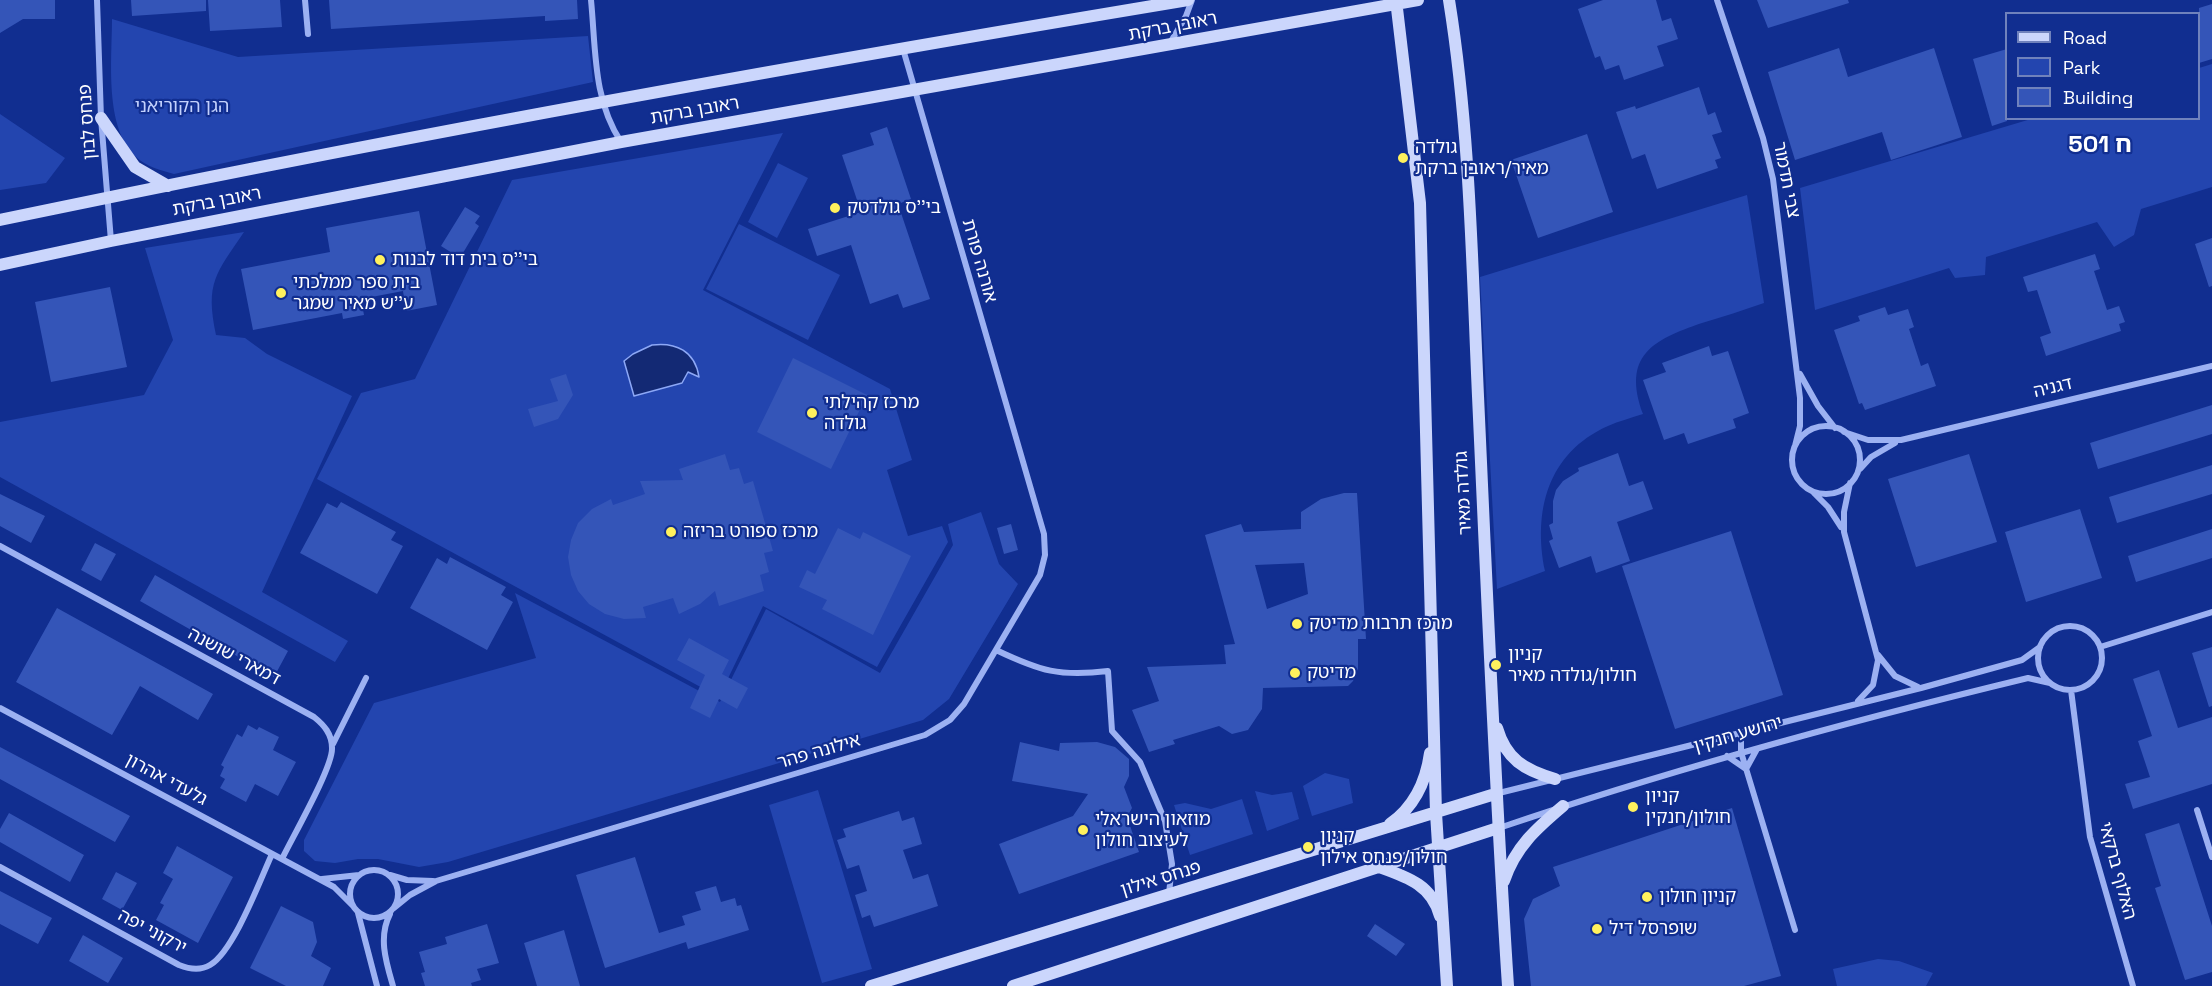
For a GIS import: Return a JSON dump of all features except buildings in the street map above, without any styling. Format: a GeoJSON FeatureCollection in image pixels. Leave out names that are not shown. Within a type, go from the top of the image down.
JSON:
{"type":"FeatureCollection","features":[{"type":"Feature","properties":{"kind":"street","name":"פנחס לבון"},"geometry":{"type":"LineString","coordinates":[[97,0],[101,118],[111,241]]}},
{"type":"Feature","properties":{"kind":"street"},"geometry":{"type":"LineString","coordinates":[[305,0],[308,34]]}},
{"type":"Feature","properties":{"kind":"street"},"geometry":{"type":"LineString","coordinates":[[591,0],[601,102],[608,123],[621,142]]}},
{"type":"Feature","properties":{"kind":"street"},"geometry":{"type":"LineString","coordinates":[[1168,46],[1186,16],[1190,0]]}},
{"type":"Feature","properties":{"kind":"street","name":"ראובן ברקת"},"geometry":{"type":"LineString","coordinates":[[0,220],[601,102],[1190,0]]}},
{"type":"Feature","properties":{"kind":"street","name":"ראובן ברקת"},"geometry":{"type":"LineString","coordinates":[[0,265],[111,241],[621,142],[914,92],[1397,2],[1418,0]]}},
{"type":"Feature","properties":{"kind":"street","name":"גולדה מאיר"},"geometry":{"type":"LineString","coordinates":[[1449,0],[1460,70],[1495,794],[1508,986]]}},
{"type":"Feature","properties":{"kind":"street","name":"צבי תדמור"},"geometry":{"type":"LineString","coordinates":[[1717,0],[1763,138],[1773,179],[1798,371],[1800,412],[1795,446]]}},
{"type":"Feature","properties":{"kind":"street","name":"גולדה מאיר"},"geometry":{"type":"LineString","coordinates":[[1397,2],[1420,203],[1436,813],[1448,986]]}},
{"type":"Feature","properties":{"kind":"street","name":"אורנה פורת"},"geometry":{"type":"LineString","coordinates":[[903,48],[1028,482]]}},
{"type":"Feature","properties":{"kind":"street"},"geometry":{"type":"LineString","coordinates":[[101,118],[135,167],[168,186]]}},
{"type":"Feature","properties":{"kind":"street","name":"דגניה"},"geometry":{"type":"LineString","coordinates":[[1844,432],[1868,440],[1901,440],[2212,366]]}},
{"type":"Feature","properties":{"kind":"street","name":"צבי תדמור"},"geometry":{"type":"LineString","coordinates":[[1798,371],[1814,400],[1835,428]]}},
{"type":"Feature","properties":{"kind":"street"},"geometry":{"type":"LineString","coordinates":[[1844,532],[1832,512],[1799,481],[1794,472],[1792,461],[1795,446],[1809,431],[1819,427],[1835,428],[1844,432],[1855,444],[1859,454],[1856,474],[1850,483],[1844,507],[1844,532],[1877,652],[1878,667],[1873,685],[1855,703]]}},
{"type":"Feature","properties":{"kind":"street","name":"דגניה"},"geometry":{"type":"LineString","coordinates":[[1856,474],[1871,457],[1901,440]]}},
{"type":"Feature","properties":{"kind":"street","name":"אילונה פהר"},"geometry":{"type":"LineString","coordinates":[[393,909],[410,895],[436,881],[925,735],[944,724],[960,709],[1036,582],[1044,561],[1044,534],[1028,482]]}},
{"type":"Feature","properties":{"kind":"street"},"geometry":{"type":"LineString","coordinates":[[1811,491],[1832,493],[1850,483]]}},
{"type":"Feature","properties":{"kind":"street","name":"דמארי שושנה"},"geometry":{"type":"LineString","coordinates":[[0,546],[314,717],[327,731],[332,744]]}},
{"type":"Feature","properties":{"kind":"street"},"geometry":{"type":"LineString","coordinates":[[2100,647],[2212,612]]}},
{"type":"Feature","properties":{"kind":"street"},"geometry":{"type":"LineString","coordinates":[[2075,627],[2094,638],[2100,647],[2102,663],[2098,674],[2091,682],[2071,690],[2060,689],[2050,683],[2040,667],[2040,647],[2055,630],[2075,627]]}},
{"type":"Feature","properties":{"kind":"street","name":"יהושע חנקין"},"geometry":{"type":"LineString","coordinates":[[1495,794],[1921,688],[2022,660],[2040,647]]}},
{"type":"Feature","properties":{"kind":"street"},"geometry":{"type":"LineString","coordinates":[[996,650],[1031,666],[1062,674],[1108,671],[1112,731],[1140,762],[1165,820],[1172,864],[1169,895]]}},
{"type":"Feature","properties":{"kind":"street"},"geometry":{"type":"LineString","coordinates":[[1877,652],[1886,667],[1900,680],[1921,688]]}},
{"type":"Feature","properties":{"kind":"street"},"geometry":{"type":"LineString","coordinates":[[282,859],[330,760],[332,744],[366,678]]}},
{"type":"Feature","properties":{"kind":"street","name":"יהושע חנקין"},"geometry":{"type":"LineString","coordinates":[[1439,848],[1563,806],[1727,756],[1891,711],[2028,678],[2050,683]]}},
{"type":"Feature","properties":{"kind":"street","name":"האלוף ברקאי"},"geometry":{"type":"LineString","coordinates":[[2071,690],[2090,837],[2133,986]]}},
{"type":"Feature","properties":{"kind":"street"},"geometry":{"type":"LineString","coordinates":[[1492,701],[1497,728],[1506,752],[1523,768],[1555,779]]}},
{"type":"Feature","properties":{"kind":"street","name":"גלעדי אהרון"},"geometry":{"type":"LineString","coordinates":[[0,708],[340,891],[353,906]]}},
{"type":"Feature","properties":{"kind":"street"},"geometry":{"type":"LineString","coordinates":[[1371,834],[1404,814],[1418,797],[1429,758],[1434,725]]}},
{"type":"Feature","properties":{"kind":"street"},"geometry":{"type":"LineString","coordinates":[[1751,729],[1741,737],[1741,752],[1795,930]]}},
{"type":"Feature","properties":{"kind":"street"},"geometry":{"type":"LineString","coordinates":[[1746,769],[1757,749]]}},
{"type":"Feature","properties":{"kind":"street"},"geometry":{"type":"LineString","coordinates":[[1727,756],[1746,769]]}},
{"type":"Feature","properties":{"kind":"street","name":"פנחס אילון"},"geometry":{"type":"LineString","coordinates":[[871,986],[1495,794]]}},
{"type":"Feature","properties":{"kind":"street"},"geometry":{"type":"LineString","coordinates":[[1501,887],[1509,866],[1525,840],[1563,806]]}},
{"type":"Feature","properties":{"kind":"street"},"geometry":{"type":"LineString","coordinates":[[2197,810],[2212,857]]}},
{"type":"Feature","properties":{"kind":"street"},"geometry":{"type":"LineString","coordinates":[[1013,986],[1439,848]]}},
{"type":"Feature","properties":{"kind":"street","name":"ירקוני יפה"},"geometry":{"type":"LineString","coordinates":[[0,867],[178,965],[195,969],[212,964],[226,949],[272,854]]}},
{"type":"Feature","properties":{"kind":"street"},"geometry":{"type":"LineString","coordinates":[[1379,867],[1415,880],[1422,886],[1439,912],[1444,933]]}},
{"type":"Feature","properties":{"kind":"street"},"geometry":{"type":"LineString","coordinates":[[318,879],[359,875],[373,870],[388,874],[398,890],[386,925],[384,945],[393,986]]}},
{"type":"Feature","properties":{"kind":"street","name":"אילונה פהר"},"geometry":{"type":"LineString","coordinates":[[388,874],[407,880],[436,881]]}},
{"type":"Feature","properties":{"kind":"street"},"geometry":{"type":"LineString","coordinates":[[359,875],[350,891],[353,906],[358,912],[377,986]]}},
{"type":"Feature","properties":{"kind":"street"},"geometry":{"type":"LineString","coordinates":[[358,912],[375,919],[393,909]]}},
{"type":"Feature","properties":{"kind":"green space","name":"הגן הקוריאני"},"geometry":{"type":"Polygon","coordinates":[[[112,19],[238,57],[588,36],[593,82],[174,174],[149,166],[136,157],[126,144],[119,129],[112,92],[112,19]]]}},
{"type":"Feature","properties":{"kind":"green space"},"geometry":{"type":"Polygon","coordinates":[[[2212,64],[2212,187],[2141,209],[2134,235],[2114,247],[2097,222],[1986,257],[1985,275],[1955,278],[1949,268],[1815,310],[1800,188],[2028,120],[2200,120],[2200,68],[2212,64]]]}},
{"type":"Feature","properties":{"kind":"green space"},"geometry":{"type":"Polygon","coordinates":[[[0,114],[65,158],[46,183],[0,190],[0,114]]]}},
{"type":"Feature","properties":{"kind":"green space"},"geometry":{"type":"Polygon","coordinates":[[[783,133],[703,290],[890,389],[912,460],[887,470],[908,536],[942,526],[948,542],[877,667],[763,606],[719,697],[317,479],[361,393],[415,379],[512,180],[783,133]]]}},
{"type":"Feature","properties":{"kind":"green space"},"geometry":{"type":"Polygon","coordinates":[[[778,163],[808,178],[777,238],[748,222],[778,163]]]}},
{"type":"Feature","properties":{"kind":"green space"},"geometry":{"type":"Polygon","coordinates":[[[1747,195],[1764,303],[1684,329],[1656,344],[1646,353],[1639,364],[1636,378],[1637,394],[1643,414],[1612,424],[1587,438],[1558,468],[1549,486],[1541,527],[1545,571],[1497,589],[1480,277],[1747,195]]]}},
{"type":"Feature","properties":{"kind":"green space"},"geometry":{"type":"Polygon","coordinates":[[[739,224],[840,275],[808,340],[706,289],[739,224]]]}},
{"type":"Feature","properties":{"kind":"green space"},"geometry":{"type":"Polygon","coordinates":[[[244,232],[215,279],[212,302],[216,335],[245,338],[267,354],[352,396],[262,592],[348,641],[335,662],[0,477],[0,422],[144,395],[173,340],[145,248],[244,232]]]}},
{"type":"Feature","properties":{"kind":"green space"},"geometry":{"type":"Polygon","coordinates":[[[981,512],[999,564],[1018,584],[949,699],[923,720],[448,862],[419,867],[378,859],[358,859],[335,863],[315,861],[304,851],[304,840],[374,703],[536,658],[515,593],[720,702],[766,609],[880,673],[953,545],[948,524],[981,512]]]}},
{"type":"Feature","properties":{"kind":"green space"},"geometry":{"type":"Polygon","coordinates":[[[1325,773],[1349,779],[1353,803],[1312,816],[1303,786],[1325,773]]]}},
{"type":"Feature","properties":{"kind":"green space"},"geometry":{"type":"Polygon","coordinates":[[[818,790],[872,969],[822,983],[769,805],[818,790]]]}},
{"type":"Feature","properties":{"kind":"green space"},"geometry":{"type":"Polygon","coordinates":[[[1255,791],[1272,795],[1292,792],[1299,819],[1267,831],[1255,791]]]}},
{"type":"Feature","properties":{"kind":"green space"},"geometry":{"type":"Polygon","coordinates":[[[1242,799],[1253,834],[1190,855],[1174,805],[1185,803],[1211,809],[1242,799]]]}},
{"type":"Feature","properties":{"kind":"green space"},"geometry":{"type":"Polygon","coordinates":[[[1878,959],[1899,961],[1933,973],[1926,986],[1837,986],[1833,969],[1878,959]]]}},
{"type":"Feature","properties":{"kind":"shaded area"},"geometry":{"type":"Polygon","coordinates":[[[652,345],[669,345],[683,350],[693,361],[699,377],[688,372],[682,383],[634,396],[624,361],[652,345]]]}},
{"type":"Feature","properties":{"kind":"place","name":"גולדה מאיר/ראובן ברקת"},"geometry":{"type":"Point","coordinates":[1403,158]}},
{"type":"Feature","properties":{"kind":"place","name":"בי''ס גולדטק"},"geometry":{"type":"Point","coordinates":[835,208]}},
{"type":"Feature","properties":{"kind":"place","name":"בי''ס בית דוד לבנות"},"geometry":{"type":"Point","coordinates":[380,260]}},
{"type":"Feature","properties":{"kind":"place","name":"בית ספר ממלכתי ע’’ש מאיר שמגר"},"geometry":{"type":"Point","coordinates":[281,293]}},
{"type":"Feature","properties":{"kind":"place","name":"מרכז קהילתי גולדה"},"geometry":{"type":"Point","coordinates":[812,413]}},
{"type":"Feature","properties":{"kind":"place","name":"מרכז ספורט בריזה"},"geometry":{"type":"Point","coordinates":[671,532]}},
{"type":"Feature","properties":{"kind":"place","name":"מרכז תרבות מדיטק"},"geometry":{"type":"Point","coordinates":[1297,624]}},
{"type":"Feature","properties":{"kind":"place","name":"קניון חולון/גולדה מאיר"},"geometry":{"type":"Point","coordinates":[1496,665]}},
{"type":"Feature","properties":{"kind":"place","name":"מדיטק"},"geometry":{"type":"Point","coordinates":[1295,673]}},
{"type":"Feature","properties":{"kind":"place","name":"קניון חולון/חנקין"},"geometry":{"type":"Point","coordinates":[1633,807]}},
{"type":"Feature","properties":{"kind":"place","name":"מוזאון הישראלי לעיצוב חולון"},"geometry":{"type":"Point","coordinates":[1083,830]}},
{"type":"Feature","properties":{"kind":"place","name":"קניון חולון/פנחס אילון"},"geometry":{"type":"Point","coordinates":[1308,847]}},
{"type":"Feature","properties":{"kind":"place","name":"קניון חולון"},"geometry":{"type":"Point","coordinates":[1647,897]}},
{"type":"Feature","properties":{"kind":"place","name":"שופרסל דיל"},"geometry":{"type":"Point","coordinates":[1597,929]}},
{"type":"Feature","properties":{"kind":"district","name":"ח 501"},"geometry":{"type":"Point","coordinates":[2100,145]}}]}
